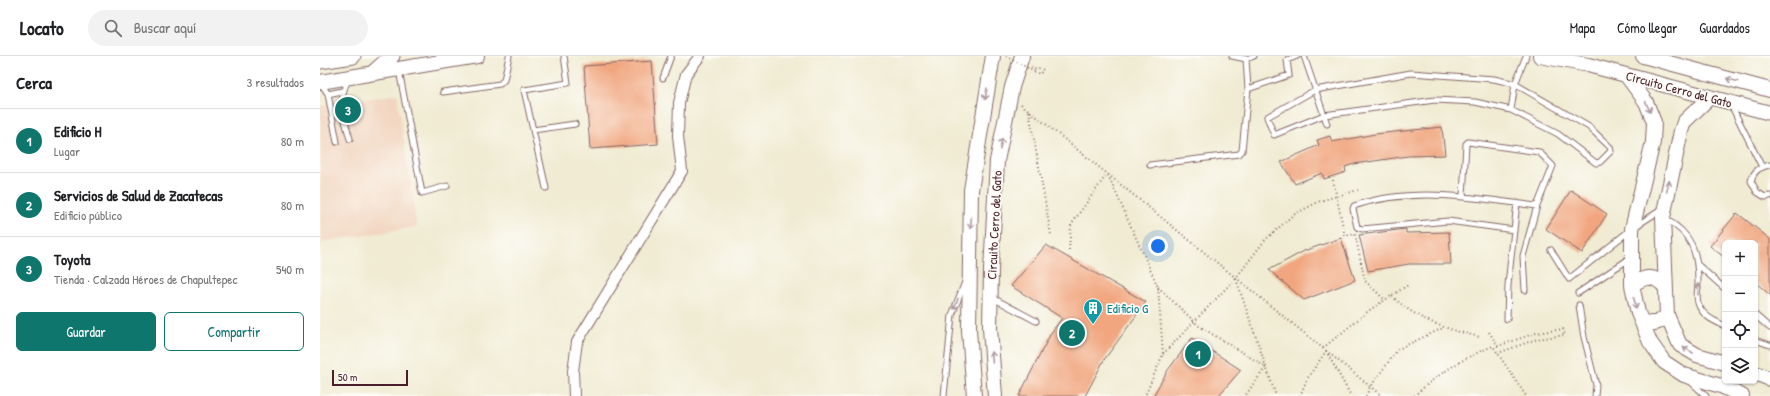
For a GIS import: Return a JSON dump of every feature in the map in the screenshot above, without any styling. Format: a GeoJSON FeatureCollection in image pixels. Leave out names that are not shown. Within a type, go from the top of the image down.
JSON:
{"type":"FeatureCollection","features":[{"type":"Feature","properties":{"kind":"main road"},"geometry":{"type":"LineString","coordinates":[[320,61],[353,56]]}},
{"type":"Feature","properties":{"kind":"main road"},"geometry":{"type":"LineString","coordinates":[[374,72],[396,62]]}},
{"type":"Feature","properties":{"kind":"street"},"geometry":{"type":"LineString","coordinates":[[396,62],[477,56]]}},
{"type":"Feature","properties":{"kind":"street"},"geometry":{"type":"LineString","coordinates":[[574,396],[573,371],[577,342],[682,171],[678,136],[679,103],[686,74],[700,56]]}},
{"type":"Feature","properties":{"kind":"street","name":"Circuito Cerro del Gato"},"geometry":{"type":"LineString","coordinates":[[974,396],[970,330],[971,190],[993,56]]}},
{"type":"Feature","properties":{"kind":"street","name":"Circuito Cerro del Gato"},"geometry":{"type":"LineString","coordinates":[[1540,56],[1590,60],[1626,75],[1770,113]]}},
{"type":"Feature","properties":{"kind":"street","name":"Circuito Cerro del Gato"},"geometry":{"type":"LineString","coordinates":[[1643,56],[1770,90]]}},
{"type":"Feature","properties":{"kind":"street","name":"Circuito Cerro del Gato"},"geometry":{"type":"LineString","coordinates":[[995,396],[990,328],[997,161],[1011,95],[1025,58]]}},
{"type":"Feature","properties":{"kind":"street"},"geometry":{"type":"LineString","coordinates":[[320,82],[374,72]]}},
{"type":"Feature","properties":{"kind":"street"},"geometry":{"type":"LineString","coordinates":[[1626,75],[1646,102],[1654,122],[1653,142],[1632,229],[1632,285],[1634,298],[1641,321],[1650,342],[1664,362],[1684,375],[1721,386],[1742,396]]}},
{"type":"Feature","properties":{"kind":"street"},"geometry":{"type":"LineString","coordinates":[[1710,97],[1684,122],[1663,213],[1665,287],[1667,314],[1680,345],[1697,355],[1722,362]]}},
{"type":"Feature","properties":{"kind":"street"},"geometry":{"type":"LineString","coordinates":[[1632,285],[1649,277],[1659,280],[1665,287]]}},
{"type":"Feature","properties":{"kind":"street"},"geometry":{"type":"LineString","coordinates":[[1641,321],[1651,324],[1659,323],[1667,314]]}},
{"type":"Feature","properties":{"kind":"street"},"geometry":{"type":"LineString","coordinates":[[1758,374],[1770,379]]}},
{"type":"Feature","properties":{"kind":"lane"},"geometry":{"type":"LineString","coordinates":[[443,92],[500,84],[504,80],[510,56]]}},
{"type":"Feature","properties":{"kind":"lane"},"geometry":{"type":"LineString","coordinates":[[546,188],[524,90],[568,82],[564,56]]}},
{"type":"Feature","properties":{"kind":"lane"},"geometry":{"type":"LineString","coordinates":[[663,78],[671,56]]}},
{"type":"Feature","properties":{"kind":"lane"},"geometry":{"type":"LineString","coordinates":[[1232,56],[1246,59],[1254,56]]}},
{"type":"Feature","properties":{"kind":"lane"},"geometry":{"type":"LineString","coordinates":[[1248,89],[1289,74],[1286,58],[1297,56]]}},
{"type":"Feature","properties":{"kind":"lane"},"geometry":{"type":"LineString","coordinates":[[1304,56],[1327,124]]}},
{"type":"Feature","properties":{"kind":"lane"},"geometry":{"type":"LineString","coordinates":[[1511,110],[1514,84],[1526,56]]}},
{"type":"Feature","properties":{"kind":"lane"},"geometry":{"type":"LineString","coordinates":[[1150,165],[1239,154],[1242,151],[1248,89],[1246,59]]}},
{"type":"Feature","properties":{"kind":"lane"},"geometry":{"type":"LineString","coordinates":[[396,62],[422,193],[447,186]]}},
{"type":"Feature","properties":{"kind":"lane"},"geometry":{"type":"LineString","coordinates":[[1411,73],[1494,79],[1514,84],[1589,127],[1610,147],[1611,151],[1600,162],[1596,163],[1558,134],[1511,110],[1475,102],[1435,100],[1324,115],[1274,135],[1267,122],[1267,117],[1315,90],[1411,73]]}},
{"type":"Feature","properties":{"kind":"lane"},"geometry":{"type":"LineString","coordinates":[[350,77],[342,91],[342,107],[350,139]]}},
{"type":"Feature","properties":{"kind":"lane"},"geometry":{"type":"LineString","coordinates":[[320,82],[328,94],[337,142]]}},
{"type":"Feature","properties":{"kind":"lane"},"geometry":{"type":"LineString","coordinates":[[328,94],[342,91]]}},
{"type":"Feature","properties":{"kind":"lane"},"geometry":{"type":"LineString","coordinates":[[1730,102],[1762,167]]}},
{"type":"Feature","properties":{"kind":"lane"},"geometry":{"type":"LineString","coordinates":[[533,130],[575,124]]}},
{"type":"Feature","properties":{"kind":"lane"},"geometry":{"type":"LineString","coordinates":[[1463,196],[1466,144],[1471,142],[1539,152],[1553,166],[1537,206],[1523,256],[1525,290]]}},
{"type":"Feature","properties":{"kind":"lane"},"geometry":{"type":"LineString","coordinates":[[1770,165],[1762,167],[1753,173],[1752,181],[1757,192],[1765,197],[1770,196]]}},
{"type":"Feature","properties":{"kind":"lane"},"geometry":{"type":"LineString","coordinates":[[1514,230],[1448,221],[1362,229],[1358,227],[1353,209],[1354,206],[1376,198],[1463,196],[1537,206]]}},
{"type":"Feature","properties":{"kind":"lane"},"geometry":{"type":"LineString","coordinates":[[1507,319],[1508,285],[1517,203]]}},
{"type":"Feature","properties":{"kind":"lane"},"geometry":{"type":"LineString","coordinates":[[1551,250],[1569,279],[1632,229],[1663,213],[1677,225],[1695,247],[1698,265],[1698,303],[1708,318],[1722,325]]}},
{"type":"Feature","properties":{"kind":"lane"},"geometry":{"type":"LineString","coordinates":[[1578,293],[1632,258]]}},
{"type":"Feature","properties":{"kind":"lane"},"geometry":{"type":"LineString","coordinates":[[1698,265],[1722,286]]}},
{"type":"Feature","properties":{"kind":"lane"},"geometry":{"type":"LineString","coordinates":[[944,396],[952,315],[970,268]]}},
{"type":"Feature","properties":{"kind":"lane"},"geometry":{"type":"LineString","coordinates":[[991,297],[1036,321]]}},
{"type":"Feature","properties":{"kind":"lane"},"geometry":{"type":"LineString","coordinates":[[1579,305],[1584,337],[1596,385],[1595,396]]}},
{"type":"Feature","properties":{"kind":"lane"},"geometry":{"type":"LineString","coordinates":[[1758,318],[1770,328]]}},
{"type":"Feature","properties":{"kind":"lane"},"geometry":{"type":"LineString","coordinates":[[1758,341],[1770,346]]}},
{"type":"Feature","properties":{"kind":"lane"},"geometry":{"type":"LineString","coordinates":[[1684,375],[1706,396]]}},
{"type":"Feature","properties":{"kind":"path"},"geometry":{"type":"LineString","coordinates":[[1006,56],[1034,70]]}},
{"type":"Feature","properties":{"kind":"path"},"geometry":{"type":"LineString","coordinates":[[1011,95],[1382,396]]}},
{"type":"Feature","properties":{"kind":"path"},"geometry":{"type":"LineString","coordinates":[[1029,110],[1051,235]]}},
{"type":"Feature","properties":{"kind":"path"},"geometry":{"type":"LineString","coordinates":[[1069,250],[1071,225],[1107,174]]}},
{"type":"Feature","properties":{"kind":"path"},"geometry":{"type":"LineString","coordinates":[[1107,174],[1158,287],[1163,354]]}},
{"type":"Feature","properties":{"kind":"path"},"geometry":{"type":"LineString","coordinates":[[1333,180],[1345,236],[1355,234],[1366,281],[1385,300]]}},
{"type":"Feature","properties":{"kind":"path"},"geometry":{"type":"LineString","coordinates":[[1145,396],[1163,354],[1236,278],[1265,240],[1293,215],[1320,201],[1358,190]]}},
{"type":"Feature","properties":{"kind":"path"},"geometry":{"type":"LineString","coordinates":[[1236,278],[1276,396]]}},
{"type":"Feature","properties":{"kind":"path"},"geometry":{"type":"LineString","coordinates":[[1323,348],[1385,300],[1408,285]]}},
{"type":"Feature","properties":{"kind":"path"},"geometry":{"type":"LineString","coordinates":[[1158,287],[1194,320],[1266,367]]}},
{"type":"Feature","properties":{"kind":"path"},"geometry":{"type":"LineString","coordinates":[[1392,296],[1406,309],[1444,328],[1480,337]]}},
{"type":"Feature","properties":{"kind":"path"},"geometry":{"type":"LineString","coordinates":[[1366,396],[1370,387],[1398,349],[1444,328]]}},
{"type":"Feature","properties":{"kind":"path"},"geometry":{"type":"LineString","coordinates":[[1489,332],[1498,346],[1536,333],[1563,329],[1565,335],[1538,339],[1498,353]]}},
{"type":"Feature","properties":{"kind":"path"},"geometry":{"type":"LineString","coordinates":[[1414,396],[1441,373],[1470,355],[1493,346],[1526,396]]}},
{"type":"Feature","properties":{"kind":"path"},"geometry":{"type":"LineString","coordinates":[[1300,396],[1307,379],[1326,351]]}},
{"type":"Feature","properties":{"kind":"path"},"geometry":{"type":"LineString","coordinates":[[1326,351],[1351,396]]}},
{"type":"Feature","properties":{"kind":"path"},"geometry":{"type":"LineString","coordinates":[[1244,396],[1266,367]]}},
{"type":"Feature","properties":{"kind":"shaded area"},"geometry":{"type":"Polygon","coordinates":[[[397,94],[417,227],[320,242],[320,106],[397,94]]]}},
{"type":"Feature","properties":{"kind":"building"},"geometry":{"type":"Polygon","coordinates":[[[652,61],[658,144],[590,149],[584,66],[652,61]]]}},
{"type":"Feature","properties":{"kind":"building"},"geometry":{"type":"Polygon","coordinates":[[[1442,127],[1445,155],[1408,156],[1354,164],[1345,167],[1346,172],[1324,179],[1322,173],[1295,184],[1281,162],[1319,145],[1317,140],[1330,136],[1332,142],[1375,134],[1442,127]]]}},
{"type":"Feature","properties":{"kind":"building"},"geometry":{"type":"Polygon","coordinates":[[[1571,190],[1607,214],[1582,253],[1546,229],[1571,190]]]}},
{"type":"Feature","properties":{"kind":"building"},"geometry":{"type":"Polygon","coordinates":[[[1737,213],[1770,239],[1770,295],[1758,285],[1758,240],[1722,240],[1722,256],[1710,246],[1737,213]]]}},
{"type":"Feature","properties":{"kind":"building"},"geometry":{"type":"Polygon","coordinates":[[[1406,229],[1406,233],[1449,232],[1451,264],[1409,264],[1368,271],[1359,235],[1406,229]]]}},
{"type":"Feature","properties":{"kind":"building"},"geometry":{"type":"Polygon","coordinates":[[[1341,238],[1355,280],[1304,300],[1269,270],[1304,251],[1341,238]]]}},
{"type":"Feature","properties":{"kind":"building","name":"Edificio G"},"geometry":{"type":"Polygon","coordinates":[[[1046,245],[1146,302],[1104,360],[1085,396],[1019,396],[1051,333],[1062,318],[1011,286],[1046,245]]]}},
{"type":"Feature","properties":{"kind":"building"},"geometry":{"type":"Polygon","coordinates":[[[1192,338],[1241,370],[1218,396],[1153,396],[1168,370],[1192,338]]]}},
{"type":"Feature","properties":{"kind":"place","name":"Toyota"},"geometry":{"type":"Point","coordinates":[348,110]}},
{"type":"Feature","properties":{"kind":"place","name":"Edificio G"},"geometry":{"type":"Point","coordinates":[1093,325]}},
{"type":"Feature","properties":{"kind":"place","name":"Servicios de Salud de Zacatecas"},"geometry":{"type":"Point","coordinates":[1072,333]}},
{"type":"Feature","properties":{"kind":"place","name":"Edificio H"},"geometry":{"type":"Point","coordinates":[1198,354]}}]}
